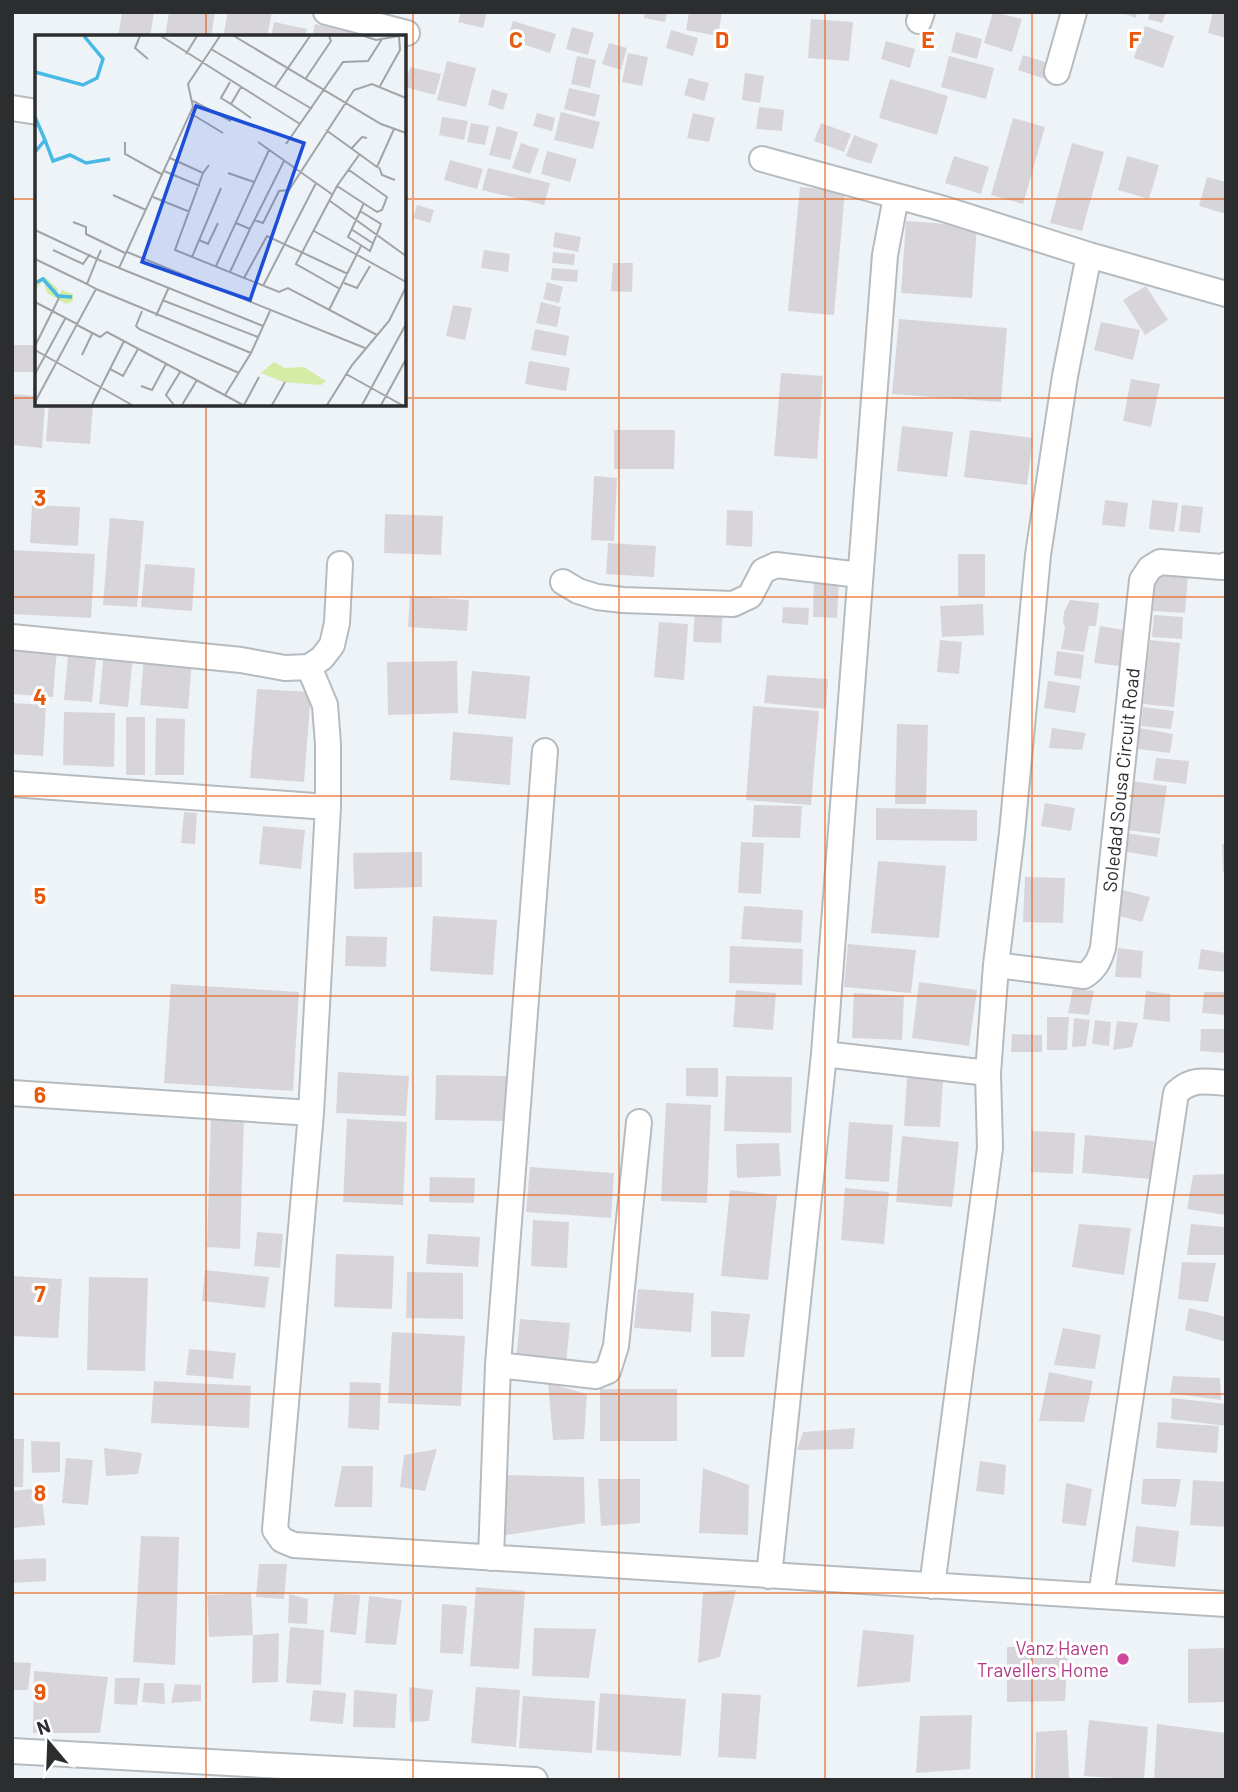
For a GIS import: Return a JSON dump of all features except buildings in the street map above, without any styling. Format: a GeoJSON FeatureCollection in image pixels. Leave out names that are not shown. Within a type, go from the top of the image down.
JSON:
{"type":"FeatureCollection","features":[{"type":"Feature","properties":{"kind":"street"},"geometry":{"type":"LineString","coordinates":[[326,12],[407,33]]}},
{"type":"Feature","properties":{"kind":"street"},"geometry":{"type":"LineString","coordinates":[[1057,72],[1074,12]]}},
{"type":"Feature","properties":{"kind":"street"},"geometry":{"type":"LineString","coordinates":[[12,107],[35,112]]}},
{"type":"Feature","properties":{"kind":"street"},"geometry":{"type":"LineString","coordinates":[[762,159],[944,209],[1089,255],[1226,294]]}},
{"type":"Feature","properties":{"kind":"street"},"geometry":{"type":"LineString","coordinates":[[769,1576],[824,1054],[885,255],[895,197]]}},
{"type":"Feature","properties":{"kind":"street"},"geometry":{"type":"LineString","coordinates":[[932,1586],[990,1148],[988,1073],[996,965],[1012,833],[1038,555],[1065,376],[1089,255]]}},
{"type":"Feature","properties":{"kind":"street","name":"Soledad Sousa Circuit Road"},"geometry":{"type":"LineString","coordinates":[[996,965],[1084,976],[1093,971],[1103,948],[1142,580],[1150,568],[1160,562],[1223,567],[1226,565]]}},
{"type":"Feature","properties":{"kind":"street"},"geometry":{"type":"LineString","coordinates":[[12,637],[241,660],[285,668],[309,667],[322,659],[332,645],[337,623],[340,564]]}},
{"type":"Feature","properties":{"kind":"street"},"geometry":{"type":"LineString","coordinates":[[563,583],[597,597],[733,604],[750,596],[763,571],[776,565],[860,575]]}},
{"type":"Feature","properties":{"kind":"street"},"geometry":{"type":"LineString","coordinates":[[309,667],[324,705],[328,744],[328,807],[311,1113],[275,1530],[282,1540],[294,1545],[1226,1604]]}},
{"type":"Feature","properties":{"kind":"street"},"geometry":{"type":"LineString","coordinates":[[491,1558],[498,1365],[545,751]]}},
{"type":"Feature","properties":{"kind":"street"},"geometry":{"type":"LineString","coordinates":[[12,784],[328,807]]}},
{"type":"Feature","properties":{"kind":"street"},"geometry":{"type":"LineString","coordinates":[[824,1054],[988,1073]]}},
{"type":"Feature","properties":{"kind":"street"},"geometry":{"type":"LineString","coordinates":[[1101,1596],[1176,1093],[1196,1080],[1226,1083]]}},
{"type":"Feature","properties":{"kind":"street"},"geometry":{"type":"LineString","coordinates":[[12,1093],[311,1113]]}},
{"type":"Feature","properties":{"kind":"street"},"geometry":{"type":"LineString","coordinates":[[498,1365],[596,1376],[608,1371],[616,1346],[639,1122]]}},
{"type":"Feature","properties":{"kind":"street"},"geometry":{"type":"LineString","coordinates":[[12,1751],[535,1780]]}},
{"type":"Feature","properties":{"kind":"place","name":"Vanz Haven Travellers Home"},"geometry":{"type":"Point","coordinates":[1123,1659]}}]}
